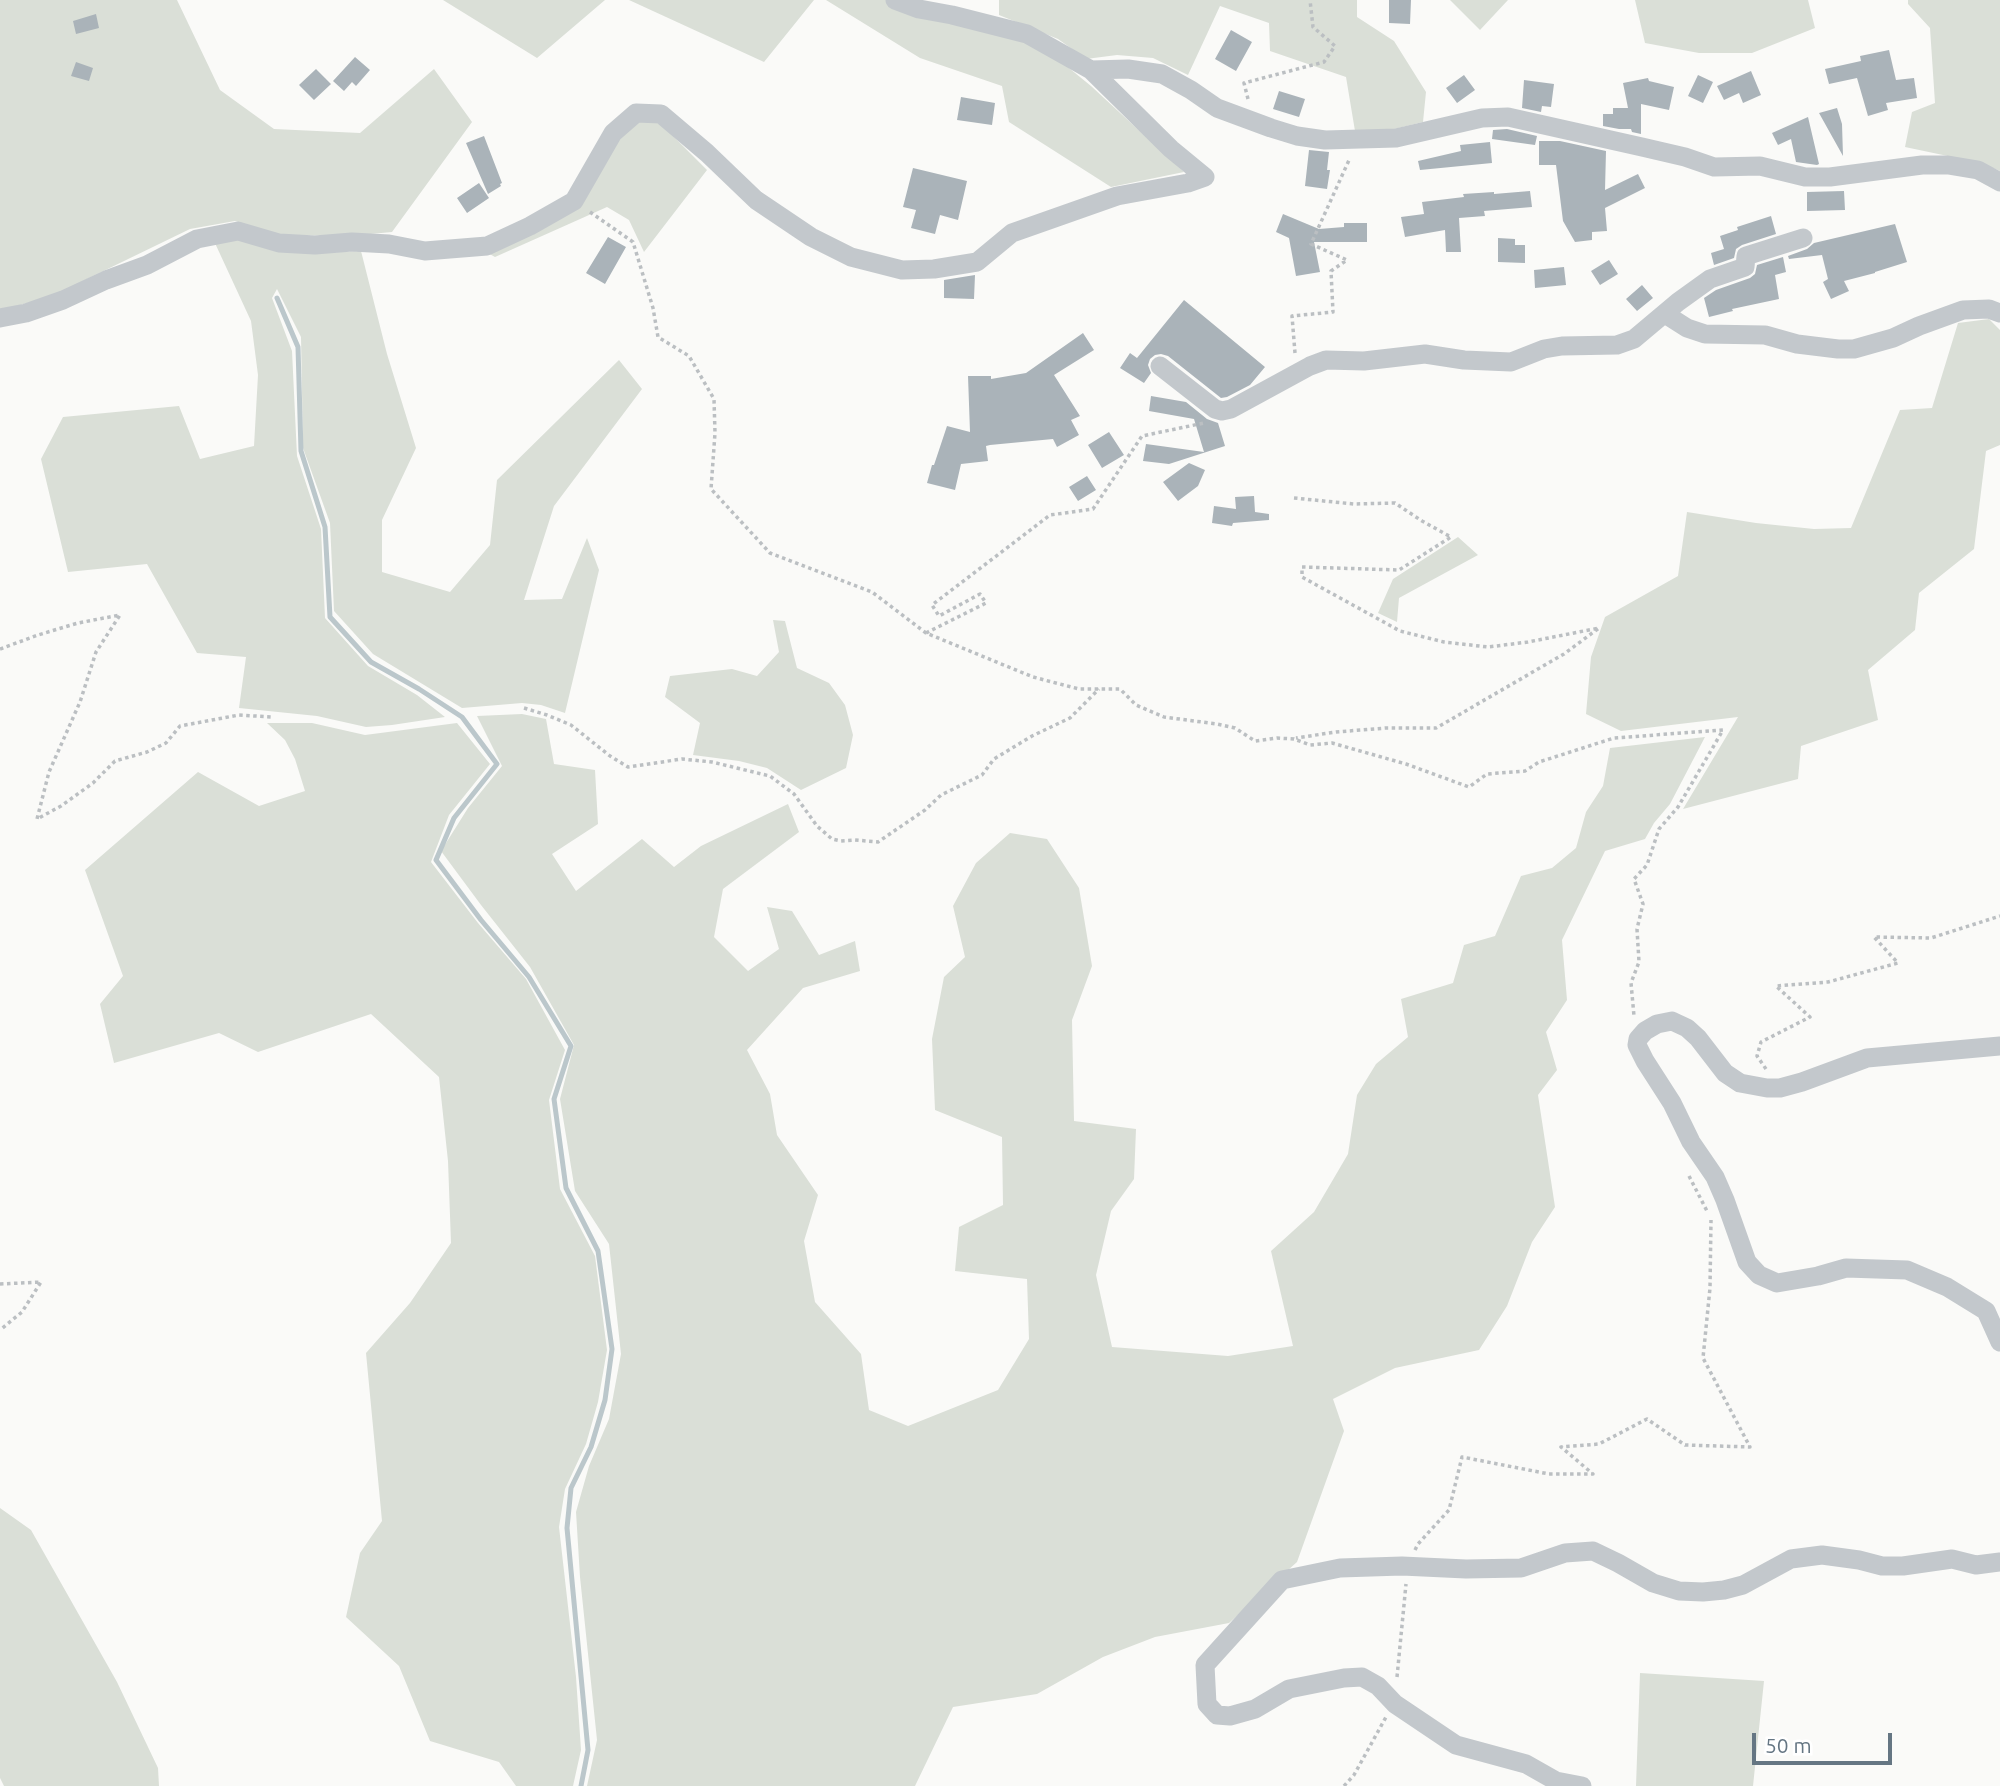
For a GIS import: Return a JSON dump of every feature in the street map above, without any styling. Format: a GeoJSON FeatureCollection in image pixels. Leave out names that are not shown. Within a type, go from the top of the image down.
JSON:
{"type":"FeatureCollection","features":[{"type":"Feature","properties":{"kind":"street"},"geometry":{"type":"LineString","coordinates":[[0,318],[26,313],[63,300],[147,265],[197,239],[237,231],[279,243],[389,244],[425,251],[487,246],[574,201],[613,133],[636,113],[661,114],[708,153],[756,200],[811,237],[851,257],[902,270],[934,269],[977,262],[1012,233],[1117,195],[1188,183],[1205,177],[1171,149],[1091,70],[1027,34],[919,9],[895,0]]}},
{"type":"Feature","properties":{"kind":"street"},"geometry":{"type":"LineString","coordinates":[[1091,70],[1128,69],[1162,74],[1217,108],[1297,136],[1325,140],[1395,138],[1482,118],[1508,117],[1642,146],[1714,167],[1760,166],[1805,177],[1829,177],[1922,165],[1948,165],[1978,170],[2000,182]]}},
{"type":"Feature","properties":{"kind":"street"},"geometry":{"type":"LineString","coordinates":[[1160,366],[1215,409],[1222,411],[1231,409],[1326,360],[1364,361],[1425,354],[1464,360],[1511,362],[1544,349],[1562,346],[1618,345],[1634,339],[1710,279],[1745,267],[1746,256],[1803,238]]}},
{"type":"Feature","properties":{"kind":"street"},"geometry":{"type":"LineString","coordinates":[[1665,314],[1687,328],[1705,334],[1765,335],[1797,344],[1854,349],[1893,338],[1963,310],[1989,309],[2000,313]]}},
{"type":"Feature","properties":{"kind":"street"},"geometry":{"type":"LineString","coordinates":[[2000,1046],[1867,1058],[1780,1088],[1754,1087],[1740,1083],[1725,1073],[1698,1038],[1687,1028],[1672,1021],[1657,1024],[1645,1031],[1638,1039],[1637,1045],[1644,1061],[1672,1103],[1691,1142],[1715,1177],[1747,1262],[1759,1275],[1777,1283],[1846,1268],[1907,1270],[1947,1287],[1986,1311],[2000,1342]]}},
{"type":"Feature","properties":{"kind":"street"},"geometry":{"type":"LineString","coordinates":[[1583,1786],[1556,1781],[1526,1764],[1456,1745],[1395,1703],[1378,1686],[1362,1676],[1289,1689],[1255,1709],[1230,1716],[1217,1715],[1207,1704],[1205,1665],[1282,1580],[1340,1568],[1521,1568],[1564,1553],[1593,1551],[1653,1583],[1679,1591],[1703,1592],[1743,1585],[1791,1559],[1822,1555],[1882,1566],[1952,1559],[1976,1565],[2000,1562]]}},
{"type":"Feature","properties":{"kind":"path"},"geometry":{"type":"LineString","coordinates":[[1253,122],[1244,83],[1324,62],[1335,46],[1314,27],[1310,0]]}},
{"type":"Feature","properties":{"kind":"path"},"geometry":{"type":"LineString","coordinates":[[1297,373],[1292,316],[1334,312],[1331,271],[1347,260],[1311,244],[1359,139]]}},
{"type":"Feature","properties":{"kind":"path"},"geometry":{"type":"LineString","coordinates":[[574,201],[633,242],[653,308],[658,337],[689,356],[714,399],[715,433],[711,489],[769,553],[872,592],[926,633],[1033,677],[1079,689],[1120,689],[1136,705],[1164,716],[1235,728],[1255,741],[1386,728],[1436,728],[1564,654],[1599,628],[1488,647],[1444,642],[1400,631],[1302,577],[1302,567],[1399,570],[1451,537],[1395,503],[1354,504],[1294,498]]}},
{"type":"Feature","properties":{"kind":"path"},"geometry":{"type":"LineString","coordinates":[[926,633],[986,603],[980,594],[939,616],[932,605],[1050,515],[1093,509],[1142,436],[1223,420],[1222,411]]}},
{"type":"Feature","properties":{"kind":"path"},"geometry":{"type":"LineString","coordinates":[[0,649],[78,623],[120,615],[96,652],[80,702],[49,772],[37,819],[61,807],[93,783],[115,761],[148,752],[166,743],[180,726],[239,715],[271,718]]}},
{"type":"Feature","properties":{"kind":"path"},"geometry":{"type":"LineString","coordinates":[[524,708],[571,725],[610,757],[628,767],[681,759],[712,762],[770,776],[794,794],[817,826],[832,839],[878,842],[925,810],[941,795],[982,775],[994,760],[1032,736],[1070,718],[1099,689]]}},
{"type":"Feature","properties":{"kind":"path"},"geometry":{"type":"LineString","coordinates":[[1293,738],[1310,745],[1342,745],[1469,787],[1487,774],[1525,771],[1539,762],[1614,738],[1723,730],[1678,807],[1659,829],[1647,865],[1634,879],[1643,904],[1637,929],[1639,962],[1631,984],[1633,1015],[1645,1031]]}},
{"type":"Feature","properties":{"kind":"path"},"geometry":{"type":"LineString","coordinates":[[1780,1088],[1757,1056],[1761,1042],[1810,1017],[1776,986],[1828,982],[1898,963],[1874,937],[1931,938],[2000,916]]}},
{"type":"Feature","properties":{"kind":"path"},"geometry":{"type":"LineString","coordinates":[[1408,1567],[1418,1544],[1449,1510],[1462,1457],[1549,1474],[1592,1474],[1562,1447],[1599,1444],[1647,1419],[1685,1445],[1751,1447],[1703,1359],[1710,1288],[1712,1220],[1688,1174]]}},
{"type":"Feature","properties":{"kind":"path"},"geometry":{"type":"LineString","coordinates":[[0,1284],[41,1282],[22,1312],[0,1329]]}},
{"type":"Feature","properties":{"kind":"shaded area"},"geometry":{"type":"Polygon","coordinates":[[[0,0],[177,0],[220,90],[274,129],[360,133],[434,69],[472,122],[392,232],[349,236],[279,235],[235,221],[190,229],[54,295],[0,311],[0,0]]]}},
{"type":"Feature","properties":{"kind":"shaded area"},"geometry":{"type":"Polygon","coordinates":[[[443,0],[605,0],[537,58],[443,0]]]}},
{"type":"Feature","properties":{"kind":"shaded area"},"geometry":{"type":"Polygon","coordinates":[[[629,0],[814,0],[764,62],[629,0]]]}},
{"type":"Feature","properties":{"kind":"shaded area"},"geometry":{"type":"Polygon","coordinates":[[[826,0],[886,0],[1042,46],[1091,86],[1184,172],[1111,187],[1009,122],[1002,86],[920,58],[826,0]]]}},
{"type":"Feature","properties":{"kind":"shaded area"},"geometry":{"type":"Polygon","coordinates":[[[999,0],[1357,0],[1357,17],[1394,41],[1426,92],[1423,122],[1390,130],[1355,131],[1346,77],[1270,51],[1269,23],[1220,6],[1188,75],[1153,58],[1117,55],[1086,59],[1058,39],[999,15],[999,0]]]}},
{"type":"Feature","properties":{"kind":"shaded area"},"geometry":{"type":"Polygon","coordinates":[[[1450,0],[1508,0],[1480,30],[1450,0]]]}},
{"type":"Feature","properties":{"kind":"shaded area"},"geometry":{"type":"Polygon","coordinates":[[[1635,0],[1808,0],[1815,28],[1752,53],[1699,53],[1645,43],[1635,0]]]}},
{"type":"Feature","properties":{"kind":"shaded area"},"geometry":{"type":"Polygon","coordinates":[[[1908,0],[2000,0],[2000,171],[1981,163],[1905,147],[1912,112],[1935,103],[1930,28],[1908,4],[1908,0]]]}},
{"type":"Feature","properties":{"kind":"shaded area"},"geometry":{"type":"Polygon","coordinates":[[[638,120],[660,123],[707,170],[644,252],[629,220],[607,207],[495,257],[486,252],[580,202],[620,134],[638,120]]]}},
{"type":"Feature","properties":{"kind":"shaded area"},"geometry":{"type":"Polygon","coordinates":[[[253,239],[321,253],[361,251],[387,354],[416,448],[382,520],[382,572],[450,592],[490,545],[497,480],[619,360],[642,389],[554,506],[524,600],[562,599],[587,538],[599,570],[565,713],[541,705],[522,703],[462,708],[373,654],[334,611],[330,523],[303,448],[301,337],[277,289],[272,298],[292,351],[297,456],[321,529],[325,618],[368,666],[417,695],[445,717],[366,727],[317,716],[239,708],[246,657],[197,653],[147,564],[68,572],[41,459],[63,417],[179,406],[200,459],[254,446],[258,375],[251,321],[214,241],[253,239]]]}},
{"type":"Feature","properties":{"kind":"shaded area"},"geometry":{"type":"Polygon","coordinates":[[[1989,319],[2000,330],[2000,445],[1986,451],[1974,549],[1919,593],[1915,630],[1868,670],[1878,720],[1801,746],[1798,779],[1683,809],[1738,717],[1621,731],[1586,714],[1591,657],[1605,617],[1678,576],[1687,512],[1814,529],[1851,528],[1900,410],[1932,408],[1958,323],[1989,319]]]}},
{"type":"Feature","properties":{"kind":"shaded area"},"geometry":{"type":"Polygon","coordinates":[[[1458,537],[1478,555],[1399,598],[1397,622],[1378,613],[1393,579],[1458,537]]]}},
{"type":"Feature","properties":{"kind":"shaded area"},"geometry":{"type":"Polygon","coordinates":[[[773,620],[785,621],[797,668],[829,683],[845,705],[853,735],[846,768],[801,790],[767,768],[693,755],[700,723],[665,697],[670,676],[732,669],[757,676],[779,652],[773,620]]]}},
{"type":"Feature","properties":{"kind":"shaded area"},"geometry":{"type":"Polygon","coordinates":[[[522,714],[546,719],[554,764],[595,770],[598,824],[552,854],[576,891],[642,839],[674,867],[701,846],[788,804],[799,832],[723,889],[714,937],[748,971],[779,949],[767,907],[792,911],[819,955],[855,941],[860,971],[803,988],[747,1050],[770,1094],[777,1135],[818,1195],[804,1241],[815,1302],[861,1354],[869,1410],[908,1426],[998,1390],[1029,1339],[1027,1279],[955,1271],[959,1227],[1003,1205],[1002,1137],[935,1110],[932,1039],[944,977],[965,957],[953,906],[976,863],[1010,833],[1047,839],[1079,888],[1092,966],[1072,1020],[1074,1121],[1136,1129],[1134,1179],[1111,1211],[1096,1275],[1112,1347],[1228,1356],[1293,1346],[1271,1251],[1314,1212],[1348,1154],[1357,1095],[1376,1064],[1408,1037],[1401,999],[1453,983],[1464,945],[1495,936],[1521,876],[1552,868],[1576,848],[1586,812],[1603,786],[1610,748],[1705,737],[1670,804],[1645,839],[1605,851],[1562,940],[1567,1000],[1546,1032],[1557,1070],[1538,1095],[1555,1207],[1532,1242],[1507,1306],[1479,1350],[1395,1368],[1333,1399],[1344,1431],[1297,1562],[1229,1623],[1155,1637],[1103,1657],[1037,1694],[953,1707],[915,1786],[587,1786],[597,1740],[576,1512],[589,1466],[609,1419],[621,1354],[609,1244],[575,1191],[560,1099],[574,1045],[530,967],[441,851],[468,808],[502,766],[477,716],[522,714]]]}},
{"type":"Feature","properties":{"kind":"shaded area"},"geometry":{"type":"Polygon","coordinates":[[[267,723],[312,723],[365,735],[457,723],[490,764],[449,815],[431,862],[526,979],[565,1050],[549,1100],[560,1189],[595,1256],[607,1350],[598,1402],[586,1444],[565,1489],[559,1527],[576,1677],[581,1750],[573,1786],[516,1786],[499,1762],[430,1741],[399,1666],[346,1617],[360,1553],[382,1521],[366,1353],[410,1303],[451,1243],[448,1161],[439,1077],[371,1014],[258,1052],[219,1033],[114,1063],[100,1004],[123,976],[85,870],[198,772],[259,806],[305,791],[295,759],[285,740],[267,723]]]}},
{"type":"Feature","properties":{"kind":"shaded area"},"geometry":{"type":"Polygon","coordinates":[[[0,1508],[31,1530],[117,1682],[158,1768],[159,1786],[4,1786],[0,1778],[0,1508]]]}},
{"type":"Feature","properties":{"kind":"shaded area"},"geometry":{"type":"Polygon","coordinates":[[[1640,1673],[1764,1681],[1753,1786],[1636,1786],[1640,1673]]]}},
{"type":"Feature","properties":{"kind":"building"},"geometry":{"type":"Polygon","coordinates":[[[1389,0],[1411,0],[1410,24],[1389,23],[1389,0]]]}},
{"type":"Feature","properties":{"kind":"building"},"geometry":{"type":"Polygon","coordinates":[[[96,14],[99,28],[76,34],[73,21],[96,14]]]}},
{"type":"Feature","properties":{"kind":"building"},"geometry":{"type":"Polygon","coordinates":[[[1231,30],[1252,42],[1236,71],[1215,59],[1231,30]]]}},
{"type":"Feature","properties":{"kind":"building"},"geometry":{"type":"Polygon","coordinates":[[[1889,50],[1896,80],[1914,78],[1917,98],[1886,103],[1888,110],[1868,116],[1857,78],[1829,84],[1825,69],[1861,61],[1860,56],[1889,50]]]}},
{"type":"Feature","properties":{"kind":"building"},"geometry":{"type":"Polygon","coordinates":[[[355,57],[370,70],[356,86],[352,82],[344,91],[333,81],[355,57]]]}},
{"type":"Feature","properties":{"kind":"building"},"geometry":{"type":"Polygon","coordinates":[[[76,62],[93,68],[89,81],[71,76],[76,62]]]}},
{"type":"Feature","properties":{"kind":"building"},"geometry":{"type":"Polygon","coordinates":[[[316,69],[331,84],[314,100],[299,85],[316,69]]]}},
{"type":"Feature","properties":{"kind":"building"},"geometry":{"type":"Polygon","coordinates":[[[1751,71],[1761,95],[1743,103],[1739,93],[1724,100],[1717,86],[1751,71]]]}},
{"type":"Feature","properties":{"kind":"building"},"geometry":{"type":"Polygon","coordinates":[[[1464,75],[1475,90],[1457,103],[1446,88],[1464,75]]]}},
{"type":"Feature","properties":{"kind":"building"},"geometry":{"type":"Polygon","coordinates":[[[1698,75],[1713,82],[1703,103],[1688,96],[1698,75]]]}},
{"type":"Feature","properties":{"kind":"building"},"geometry":{"type":"Polygon","coordinates":[[[1648,78],[1649,81],[1674,87],[1669,110],[1641,104],[1641,134],[1632,132],[1631,129],[1603,126],[1603,114],[1613,114],[1613,108],[1628,108],[1623,83],[1648,78]]]}},
{"type":"Feature","properties":{"kind":"building"},"geometry":{"type":"Polygon","coordinates":[[[1524,80],[1554,84],[1551,107],[1542,106],[1541,112],[1522,108],[1524,80]]]}},
{"type":"Feature","properties":{"kind":"building"},"geometry":{"type":"Polygon","coordinates":[[[1279,91],[1305,99],[1299,117],[1273,109],[1279,91]]]}},
{"type":"Feature","properties":{"kind":"building"},"geometry":{"type":"Polygon","coordinates":[[[961,97],[995,103],[992,125],[957,120],[961,97]]]}},
{"type":"Feature","properties":{"kind":"building"},"geometry":{"type":"Polygon","coordinates":[[[1837,108],[1842,124],[1843,156],[1819,113],[1837,108]]]}},
{"type":"Feature","properties":{"kind":"building"},"geometry":{"type":"Polygon","coordinates":[[[1808,117],[1819,164],[1817,165],[1796,162],[1791,139],[1778,145],[1772,133],[1808,117]]]}},
{"type":"Feature","properties":{"kind":"building"},"geometry":{"type":"Polygon","coordinates":[[[1507,129],[1537,136],[1535,145],[1492,139],[1493,130],[1507,129]]]}},
{"type":"Feature","properties":{"kind":"building"},"geometry":{"type":"Polygon","coordinates":[[[484,136],[502,183],[488,194],[466,143],[484,136]]]}},
{"type":"Feature","properties":{"kind":"building"},"geometry":{"type":"Polygon","coordinates":[[[1539,141],[1560,141],[1606,151],[1605,190],[1638,174],[1645,188],[1605,208],[1607,231],[1592,232],[1592,240],[1575,242],[1563,221],[1556,165],[1539,165],[1539,141]]]}},
{"type":"Feature","properties":{"kind":"building"},"geometry":{"type":"Polygon","coordinates":[[[1490,142],[1492,163],[1420,170],[1418,161],[1461,151],[1460,145],[1490,142]]]}},
{"type":"Feature","properties":{"kind":"building"},"geometry":{"type":"Polygon","coordinates":[[[1309,150],[1329,152],[1327,189],[1305,186],[1309,150]]]}},
{"type":"Feature","properties":{"kind":"building"},"geometry":{"type":"Polygon","coordinates":[[[913,168],[967,181],[958,220],[940,215],[935,234],[911,228],[916,210],[903,207],[913,168]]]}},
{"type":"Feature","properties":{"kind":"building"},"geometry":{"type":"Polygon","coordinates":[[[479,183],[489,198],[467,213],[457,198],[479,183]]]}},
{"type":"Feature","properties":{"kind":"building"},"geometry":{"type":"Polygon","coordinates":[[[1530,191],[1532,207],[1484,211],[1485,216],[1459,218],[1461,252],[1446,252],[1445,230],[1405,237],[1401,217],[1424,214],[1422,202],[1464,197],[1463,194],[1530,191]]]}},
{"type":"Feature","properties":{"kind":"building"},"geometry":{"type":"Polygon","coordinates":[[[1844,191],[1845,210],[1807,211],[1807,192],[1844,191]]]}},
{"type":"Feature","properties":{"kind":"building"},"geometry":{"type":"Polygon","coordinates":[[[1283,214],[1319,229],[1344,227],[1344,223],[1367,223],[1367,242],[1314,242],[1320,272],[1296,276],[1289,238],[1276,232],[1283,214]]]}},
{"type":"Feature","properties":{"kind":"building"},"geometry":{"type":"Polygon","coordinates":[[[1771,216],[1776,234],[1742,245],[1736,249],[1734,258],[1714,265],[1711,253],[1724,249],[1720,236],[1738,230],[1737,227],[1771,216]]]}},
{"type":"Feature","properties":{"kind":"building"},"geometry":{"type":"Polygon","coordinates":[[[1895,224],[1907,262],[1844,281],[1849,291],[1831,299],[1823,282],[1828,279],[1822,255],[1789,259],[1788,256],[1807,249],[1814,243],[1895,224]]]}},
{"type":"Feature","properties":{"kind":"building"},"geometry":{"type":"Polygon","coordinates":[[[608,237],[626,247],[605,284],[586,273],[608,237]]]}},
{"type":"Feature","properties":{"kind":"building"},"geometry":{"type":"Polygon","coordinates":[[[1498,238],[1515,239],[1515,245],[1525,245],[1525,263],[1498,262],[1498,238]]]}},
{"type":"Feature","properties":{"kind":"building"},"geometry":{"type":"Polygon","coordinates":[[[1783,257],[1786,272],[1775,275],[1779,299],[1709,317],[1704,298],[1716,290],[1750,278],[1755,274],[1757,265],[1783,257]]]}},
{"type":"Feature","properties":{"kind":"building"},"geometry":{"type":"Polygon","coordinates":[[[1609,260],[1618,274],[1600,285],[1591,271],[1609,260]]]}},
{"type":"Feature","properties":{"kind":"building"},"geometry":{"type":"Polygon","coordinates":[[[1564,267],[1566,285],[1535,288],[1534,270],[1564,267]]]}},
{"type":"Feature","properties":{"kind":"building"},"geometry":{"type":"Polygon","coordinates":[[[975,275],[974,299],[944,298],[944,280],[975,275]]]}},
{"type":"Feature","properties":{"kind":"building"},"geometry":{"type":"Polygon","coordinates":[[[1642,285],[1653,298],[1637,311],[1626,299],[1642,285]]]}},
{"type":"Feature","properties":{"kind":"building"},"geometry":{"type":"Polygon","coordinates":[[[1184,300],[1265,367],[1250,385],[1221,398],[1168,356],[1161,354],[1150,359],[1148,365],[1151,373],[1144,383],[1120,368],[1130,353],[1137,358],[1184,300]]]}},
{"type":"Feature","properties":{"kind":"building"},"geometry":{"type":"Polygon","coordinates":[[[1083,333],[1094,350],[1054,375],[1080,416],[1071,420],[1079,435],[1057,447],[1053,439],[986,446],[988,461],[961,464],[955,490],[927,483],[947,426],[970,432],[968,376],[991,376],[991,379],[1026,373],[1083,333]]]}},
{"type":"Feature","properties":{"kind":"building"},"geometry":{"type":"Polygon","coordinates":[[[1151,396],[1186,402],[1207,419],[1218,423],[1225,446],[1169,464],[1143,461],[1146,444],[1204,452],[1194,419],[1149,411],[1151,396]]]}},
{"type":"Feature","properties":{"kind":"building"},"geometry":{"type":"Polygon","coordinates":[[[1109,432],[1124,455],[1102,468],[1088,445],[1109,432]]]}},
{"type":"Feature","properties":{"kind":"building"},"geometry":{"type":"Polygon","coordinates":[[[1189,463],[1205,470],[1198,486],[1178,501],[1163,482],[1189,463]]]}},
{"type":"Feature","properties":{"kind":"building"},"geometry":{"type":"Polygon","coordinates":[[[1087,476],[1096,490],[1078,501],[1069,487],[1087,476]]]}},
{"type":"Feature","properties":{"kind":"building"},"geometry":{"type":"Polygon","coordinates":[[[1254,496],[1255,512],[1269,514],[1269,520],[1233,523],[1232,526],[1212,523],[1214,506],[1236,509],[1235,497],[1254,496]]]}},
{"type":"Feature","properties":{"kind":"waterway"},"geometry":{"type":"LineString","coordinates":[[277,298],[298,347],[301,451],[325,527],[330,617],[371,662],[462,717],[497,764],[454,818],[436,860],[481,920],[529,977],[571,1046],[554,1099],[566,1188],[598,1251],[612,1349],[605,1400],[591,1447],[571,1488],[567,1528],[588,1750],[581,1786]]}}]}
